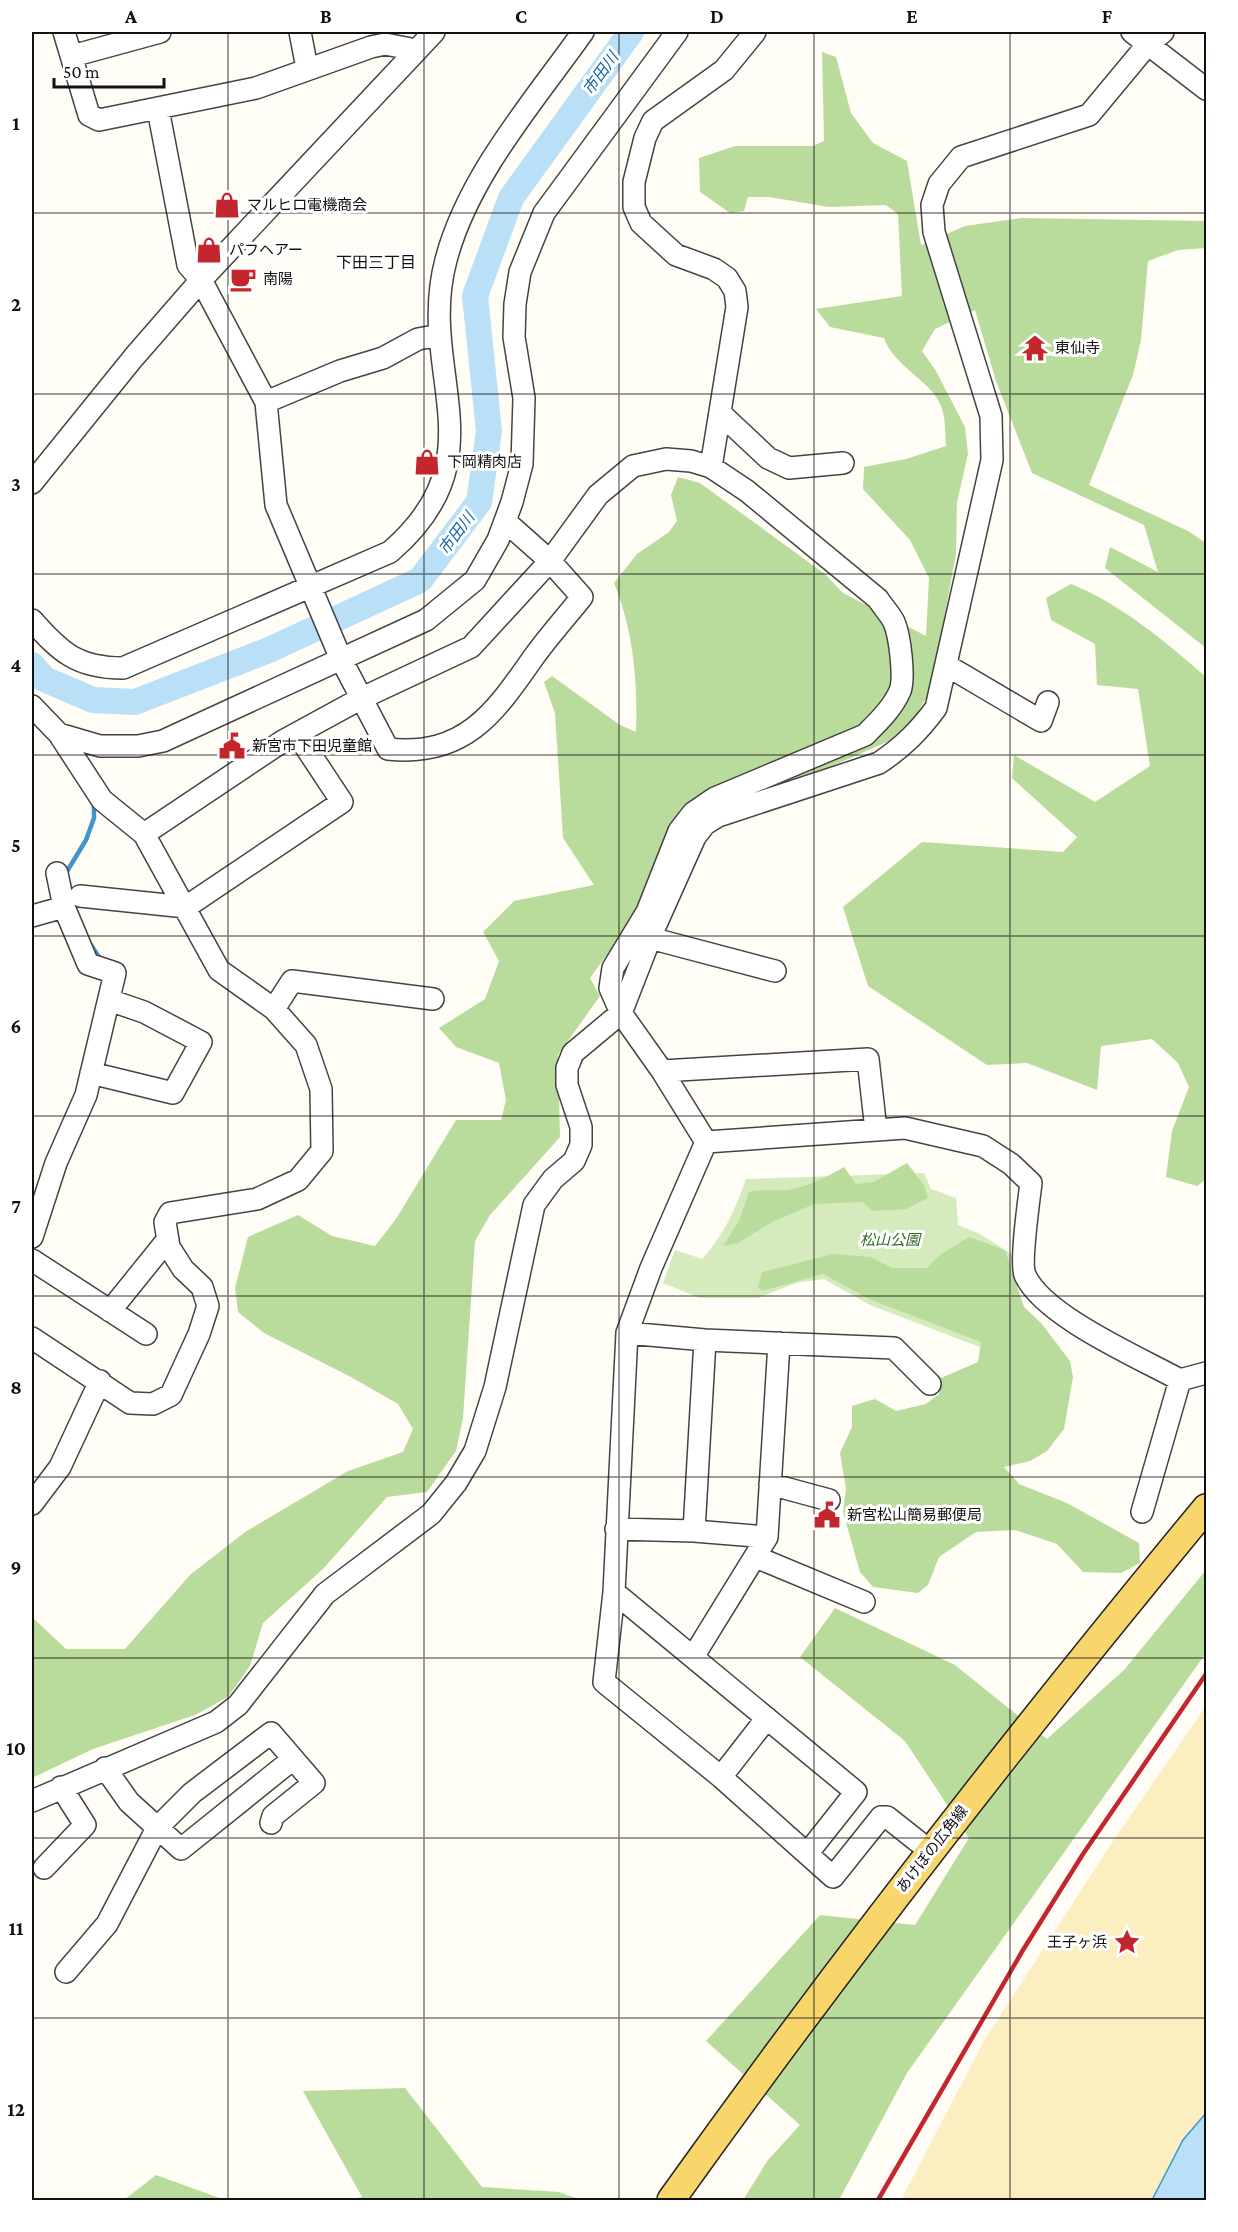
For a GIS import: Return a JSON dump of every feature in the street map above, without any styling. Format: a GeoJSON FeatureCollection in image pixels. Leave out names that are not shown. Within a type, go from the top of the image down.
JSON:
{"type":"FeatureCollection","features":[{"type":"Feature","properties":{"kind":"main road","name":"あけぼの広角線"},"geometry":{"type":"LineString","coordinates":[[671,2200],[744,2098],[930,1851],[1036,1715],[1206,1508]]}},
{"type":"Feature","properties":{"kind":"street"},"geometry":{"type":"LineString","coordinates":[[64,32],[89,115],[99,120],[256,88],[307,68],[385,44],[416,50]]}},
{"type":"Feature","properties":{"kind":"street"},"geometry":{"type":"LineString","coordinates":[[72,56],[160,32]]}},
{"type":"Feature","properties":{"kind":"street"},"geometry":{"type":"LineString","coordinates":[[300,32],[307,68]]}},
{"type":"Feature","properties":{"kind":"street"},"geometry":{"type":"LineString","coordinates":[[32,483],[134,357],[201,280],[434,32]]}},
{"type":"Feature","properties":{"kind":"street"},"geometry":{"type":"LineString","coordinates":[[32,620],[56,648],[95,668],[123,668],[390,552],[410,535],[430,510],[446,467],[451,434],[440,335],[440,292],[446,260],[462,215],[479,182],[583,32]]}},
{"type":"Feature","properties":{"kind":"street"},"geometry":{"type":"LineString","coordinates":[[59,734],[100,746],[138,746],[163,741],[426,620],[454,600],[475,580],[498,540],[522,464],[524,398],[514,337],[515,304],[520,272],[544,213],[677,32]]}},
{"type":"Feature","properties":{"kind":"street"},"geometry":{"type":"LineString","coordinates":[[711,467],[737,307],[735,291],[727,278],[714,269],[676,255],[641,223],[634,207],[634,182],[645,138],[653,121],[724,70],[755,32]]}},
{"type":"Feature","properties":{"kind":"street"},"geometry":{"type":"LineString","coordinates":[[32,1801],[216,1722],[238,1705],[325,1594],[431,1514],[456,1483],[475,1451],[495,1387],[534,1205],[553,1179],[574,1161],[581,1145],[581,1127],[567,1085],[567,1068],[573,1053],[621,1013],[650,938],[695,837],[705,824],[718,816],[879,763],[918,733],[936,708],[992,460],[991,416],[940,258],[932,205],[939,184],[961,157],[1089,115],[1148,36],[1206,89]]}},
{"type":"Feature","properties":{"kind":"street"},"geometry":{"type":"LineString","coordinates":[[158,109],[188,264],[201,280],[266,402],[276,505],[341,659],[388,750],[414,752],[442,745],[480,725],[504,701],[535,656],[582,597],[550,561],[505,521]]}},
{"type":"Feature","properties":{"kind":"street"},"geometry":{"type":"LineString","coordinates":[[266,402],[340,371],[383,358],[418,339],[440,335]]}},
{"type":"Feature","properties":{"kind":"street"},"geometry":{"type":"LineString","coordinates":[[720,413],[768,458],[789,468],[843,463]]}},
{"type":"Feature","properties":{"kind":"street"},"geometry":{"type":"LineString","coordinates":[[144,834],[297,734],[360,699],[471,647],[550,561],[598,495],[633,466],[666,459],[691,461],[711,467],[747,491],[878,599],[894,623],[900,645],[901,690],[884,716],[865,735],[714,798],[693,813],[679,831],[647,912],[613,968],[610,988],[621,1013],[662,1071],[706,1142]]}},
{"type":"Feature","properties":{"kind":"street"},"geometry":{"type":"LineString","coordinates":[[946,665],[1041,721],[1048,702]]}},
{"type":"Feature","properties":{"kind":"street"},"geometry":{"type":"LineString","coordinates":[[32,706],[59,734],[102,800],[144,834],[219,970],[274,1009],[306,1045],[321,1089],[322,1151],[298,1180],[257,1199],[170,1213],[165,1222],[169,1247],[183,1269],[202,1287],[208,1306],[199,1334],[171,1395],[153,1404],[130,1403],[32,1338]]}},
{"type":"Feature","properties":{"kind":"street"},"geometry":{"type":"LineString","coordinates":[[32,916],[72,901],[186,907],[342,802],[297,734]]}},
{"type":"Feature","properties":{"kind":"street"},"geometry":{"type":"LineString","coordinates":[[32,1237],[56,1163],[86,1095],[115,973],[88,964],[72,901],[57,873]]}},
{"type":"Feature","properties":{"kind":"street"},"geometry":{"type":"LineString","coordinates":[[650,938],[775,971]]}},
{"type":"Feature","properties":{"kind":"street"},"geometry":{"type":"LineString","coordinates":[[274,1009],[292,981],[433,999]]}},
{"type":"Feature","properties":{"kind":"street"},"geometry":{"type":"LineString","coordinates":[[91,1073],[173,1093],[201,1042],[144,1012],[109,1000]]}},
{"type":"Feature","properties":{"kind":"street"},"geometry":{"type":"LineString","coordinates":[[662,1071],[868,1059],[876,1130]]}},
{"type":"Feature","properties":{"kind":"street"},"geometry":{"type":"LineString","coordinates":[[706,1142],[905,1128],[983,1146],[1011,1164],[1031,1183],[1024,1273],[1038,1295],[1062,1315],[1180,1380],[1206,1373]]}},
{"type":"Feature","properties":{"kind":"street"},"geometry":{"type":"LineString","coordinates":[[706,1142],[651,1268],[627,1333],[614,1592],[604,1682],[721,1777],[833,1877],[841,1871],[873,1824],[881,1817],[887,1816],[930,1851]]}},
{"type":"Feature","properties":{"kind":"street"},"geometry":{"type":"LineString","coordinates":[[110,1311],[168,1239]]}},
{"type":"Feature","properties":{"kind":"street"},"geometry":{"type":"LineString","coordinates":[[32,1260],[146,1334]]}},
{"type":"Feature","properties":{"kind":"street"},"geometry":{"type":"LineString","coordinates":[[627,1333],[705,1340],[894,1348],[930,1384]]}},
{"type":"Feature","properties":{"kind":"street"},"geometry":{"type":"LineString","coordinates":[[693,1531],[705,1340]]}},
{"type":"Feature","properties":{"kind":"street"},"geometry":{"type":"LineString","coordinates":[[693,1657],[767,1537],[779,1343]]}},
{"type":"Feature","properties":{"kind":"street"},"geometry":{"type":"LineString","coordinates":[[1142,1512],[1180,1380]]}},
{"type":"Feature","properties":{"kind":"street"},"geometry":{"type":"LineString","coordinates":[[32,1504],[60,1467],[100,1381]]}},
{"type":"Feature","properties":{"kind":"street"},"geometry":{"type":"LineString","coordinates":[[770,1484],[829,1500]]}},
{"type":"Feature","properties":{"kind":"street"},"geometry":{"type":"LineString","coordinates":[[616,1528],[767,1537]]}},
{"type":"Feature","properties":{"kind":"street"},"geometry":{"type":"LineString","coordinates":[[756,1557],[864,1602]]}},
{"type":"Feature","properties":{"kind":"street"},"geometry":{"type":"LineString","coordinates":[[614,1592],[856,1792],[807,1854]]}},
{"type":"Feature","properties":{"kind":"street"},"geometry":{"type":"LineString","coordinates":[[721,1777],[767,1718]]}},
{"type":"Feature","properties":{"kind":"street"},"geometry":{"type":"LineString","coordinates":[[66,1972],[107,1924],[157,1828],[192,1793],[271,1733],[314,1783],[273,1816],[271,1823]]}},
{"type":"Feature","properties":{"kind":"street"},"geometry":{"type":"LineString","coordinates":[[105,1768],[129,1802],[181,1849],[293,1759]]}},
{"type":"Feature","properties":{"kind":"street"},"geometry":{"type":"LineString","coordinates":[[44,1868],[86,1825],[61,1787]]}},
{"type":"Feature","properties":{"kind":"green space"},"geometry":{"type":"Polygon","coordinates":[[[822,52],[836,57],[851,113],[873,143],[907,161],[921,245],[965,226],[1022,218],[1206,221],[1206,248],[1178,250],[1148,261],[1141,340],[1133,375],[1089,485],[1188,531],[1206,543],[1206,648],[1105,568],[1110,547],[1158,572],[1144,525],[1032,473],[996,381],[975,310],[935,329],[922,351],[936,371],[965,427],[968,454],[957,502],[956,554],[931,690],[905,734],[821,771],[707,816],[590,978],[600,996],[558,1055],[560,1137],[490,1215],[475,1241],[463,1418],[456,1451],[427,1492],[387,1497],[323,1569],[263,1623],[250,1666],[228,1697],[195,1715],[93,1749],[32,1778],[32,1617],[66,1649],[125,1649],[190,1575],[245,1532],[348,1471],[403,1452],[413,1429],[398,1404],[351,1377],[264,1333],[238,1312],[235,1288],[248,1237],[298,1215],[332,1236],[375,1246],[396,1219],[456,1120],[501,1120],[506,1100],[499,1063],[456,1047],[439,1028],[485,999],[499,961],[483,932],[514,901],[594,885],[563,838],[555,713],[544,682],[552,676],[620,725],[636,732],[633,656],[626,619],[614,583],[637,554],[669,532],[677,521],[671,495],[678,477],[700,483],[825,574],[843,593],[926,636],[929,578],[910,540],[863,489],[864,467],[906,459],[946,446],[942,409],[931,390],[896,358],[884,338],[830,327],[816,309],[902,296],[898,214],[886,205],[829,207],[769,197],[748,197],[744,211],[730,213],[700,192],[699,158],[735,146],[813,146],[824,141],[822,52]]]}},
{"type":"Feature","properties":{"kind":"green space"},"geometry":{"type":"Polygon","coordinates":[[[1071,584],[1090,592],[1125,613],[1159,637],[1206,677],[1206,1179],[1197,1186],[1166,1177],[1172,1131],[1189,1087],[1178,1063],[1152,1039],[1101,1046],[1097,1090],[1027,1063],[987,1065],[868,986],[843,907],[922,842],[1063,852],[1077,837],[1012,778],[1014,755],[1095,802],[1150,766],[1138,689],[1097,685],[1095,644],[1051,620],[1046,598],[1071,584]]]}},
{"type":"Feature","properties":{"kind":"green space"},"geometry":{"type":"Polygon","coordinates":[[[907,1163],[924,1185],[928,1198],[906,1209],[873,1211],[862,1202],[814,1204],[772,1222],[738,1243],[723,1246],[739,1221],[749,1192],[795,1189],[844,1167],[856,1184],[874,1182],[907,1163]]]}},
{"type":"Feature","properties":{"kind":"green space","name":"松山公園"},"geometry":{"type":"Polygon","coordinates":[[[924,1173],[931,1189],[956,1198],[958,1225],[980,1234],[1013,1255],[1011,1282],[990,1351],[870,1305],[824,1279],[796,1283],[758,1298],[700,1298],[663,1283],[675,1250],[702,1259],[710,1250],[728,1222],[746,1179],[924,1173]]]}},
{"type":"Feature","properties":{"kind":"green space"},"geometry":{"type":"Polygon","coordinates":[[[969,1237],[1005,1250],[1024,1307],[1041,1323],[1070,1361],[1073,1377],[1064,1429],[1047,1451],[1030,1461],[1004,1467],[1019,1484],[1067,1503],[1139,1543],[1140,1563],[1121,1573],[1083,1572],[1057,1544],[1015,1530],[976,1532],[939,1557],[928,1585],[918,1593],[873,1587],[860,1572],[843,1512],[846,1489],[840,1453],[852,1427],[852,1406],[875,1399],[896,1411],[926,1404],[939,1394],[941,1378],[978,1362],[981,1342],[869,1299],[823,1274],[762,1291],[758,1287],[762,1272],[833,1254],[871,1257],[892,1268],[927,1268],[941,1254],[969,1237]]]}},
{"type":"Feature","properties":{"kind":"green space"},"geometry":{"type":"Polygon","coordinates":[[[1206,1570],[1206,1653],[907,2073],[839,2200],[743,2200],[768,2160],[800,2125],[706,2041],[820,1915],[915,1925],[969,1838],[905,1741],[800,1657],[835,1608],[955,1665],[1047,1739],[1124,1670],[1206,1570]]]}},
{"type":"Feature","properties":{"kind":"green space"},"geometry":{"type":"Polygon","coordinates":[[[405,2088],[482,2187],[559,2192],[581,2200],[348,2200],[362,2197],[303,2091],[405,2088]]]}},
{"type":"Feature","properties":{"kind":"green space"},"geometry":{"type":"Polygon","coordinates":[[[156,2175],[225,2200],[124,2200],[156,2175]]]}},
{"type":"Feature","properties":{"kind":"sand","name":"王子ヶ浜"},"geometry":{"type":"Polygon","coordinates":[[[1206,1706],[1206,2113],[1183,2140],[1152,2200],[901,2200],[984,2041],[1111,1844],[1206,1706]]]}},
{"type":"Feature","properties":{"kind":"water"},"geometry":{"type":"Polygon","coordinates":[[[1206,2113],[1206,2200],[1152,2200],[1183,2140],[1206,2113]]]}},
{"type":"Feature","properties":{"kind":"waterway","name":"市田川"},"geometry":{"type":"LineString","coordinates":[[32,665],[44,679],[93,700],[135,702],[269,650],[420,580],[479,502],[489,431],[475,296],[511,198],[631,32]]}},
{"type":"Feature","properties":{"kind":"waterway"},"geometry":{"type":"LineString","coordinates":[[66,873],[86,840],[94,818],[94,802]]}},
{"type":"Feature","properties":{"kind":"waterway"},"geometry":{"type":"LineString","coordinates":[[89,942],[101,960]]}},
{"type":"Feature","properties":{"kind":"railway"},"geometry":{"type":"LineString","coordinates":[[878,2200],[1023,1950],[1083,1854],[1206,1674]]}},
{"type":"Feature","properties":{"kind":"place","name":"マルヒロ電機商会"},"geometry":{"type":"Point","coordinates":[227,205]}},
{"type":"Feature","properties":{"kind":"place","name":"パフヘアー"},"geometry":{"type":"Point","coordinates":[209,250]}},
{"type":"Feature","properties":{"kind":"place","name":"南陽"},"geometry":{"type":"Point","coordinates":[243,279]}},
{"type":"Feature","properties":{"kind":"place","name":"東仙寺"},"geometry":{"type":"Point","coordinates":[1035,348]}},
{"type":"Feature","properties":{"kind":"place","name":"下岡精肉店"},"geometry":{"type":"Point","coordinates":[427,462]}},
{"type":"Feature","properties":{"kind":"place","name":"新宮市下田児童館"},"geometry":{"type":"Point","coordinates":[232,746]}},
{"type":"Feature","properties":{"kind":"place","name":"新宮松山簡易郵便局"},"geometry":{"type":"Point","coordinates":[827,1515]}},
{"type":"Feature","properties":{"kind":"place","name":"王子ヶ浜"},"geometry":{"type":"Point","coordinates":[1127,1942]}},
{"type":"Feature","properties":{"kind":"district","name":"下田三丁目"},"geometry":{"type":"Point","coordinates":[376,262]}}]}
